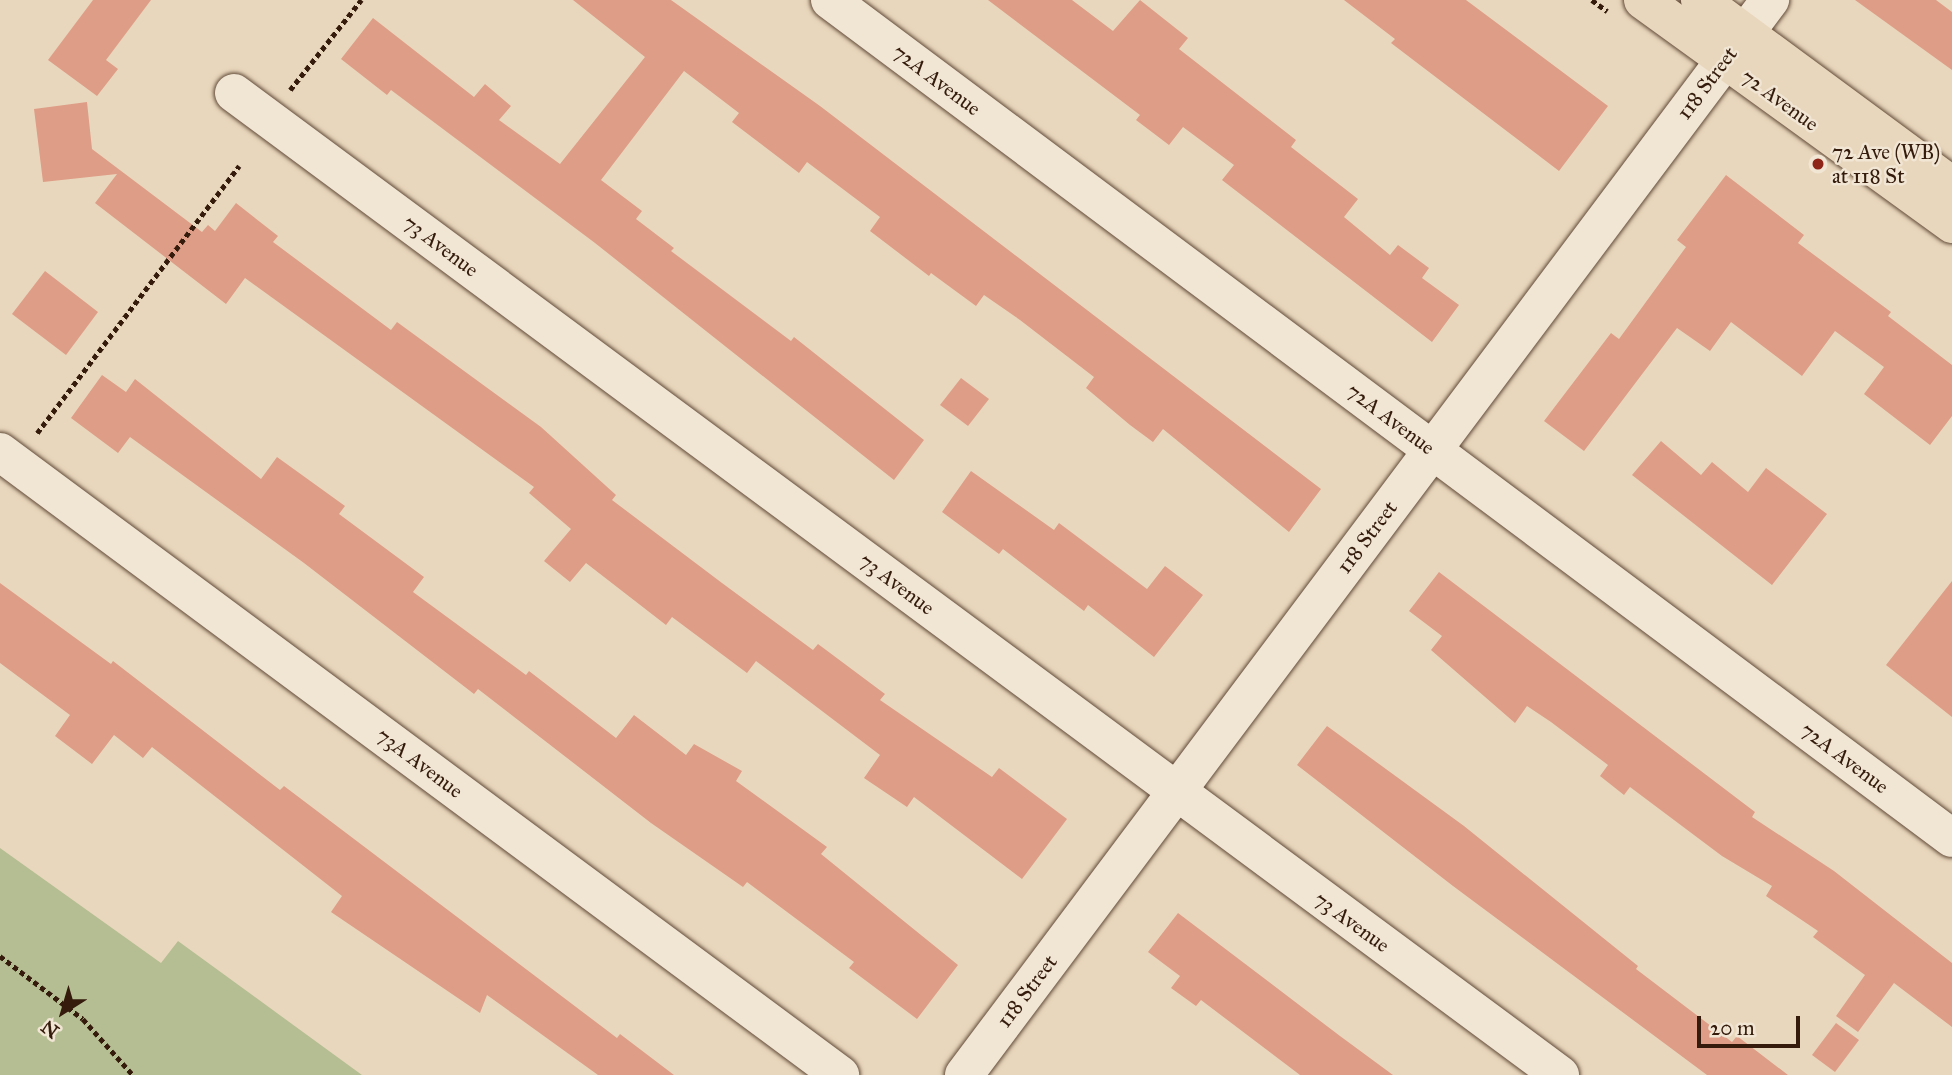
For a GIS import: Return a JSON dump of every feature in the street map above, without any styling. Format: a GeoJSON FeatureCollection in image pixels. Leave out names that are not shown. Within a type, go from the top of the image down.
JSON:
{"type":"FeatureCollection","features":[{"type":"Feature","properties":{"kind":"main road","name":"72 Avenue"},"geometry":{"type":"LineString","coordinates":[[1643,0],[1735,46],[1952,186]]}},
{"type":"Feature","properties":{"kind":"main road","name":"72 Avenue"},"geometry":{"type":"LineString","coordinates":[[1700,0],[1735,46],[1952,224]]}},
{"type":"Feature","properties":{"kind":"street","name":"72A Avenue"},"geometry":{"type":"LineString","coordinates":[[830,0],[1952,838]]}},
{"type":"Feature","properties":{"kind":"street","name":"118 Street"},"geometry":{"type":"LineString","coordinates":[[964,1075],[1770,0]]}},
{"type":"Feature","properties":{"kind":"street","name":"73 Avenue"},"geometry":{"type":"LineString","coordinates":[[234,93],[1560,1075]]}},
{"type":"Feature","properties":{"kind":"street","name":"73A Avenue"},"geometry":{"type":"LineString","coordinates":[[17,445],[839,1075]]}},
{"type":"Feature","properties":{"kind":"path"},"geometry":{"type":"LineString","coordinates":[[289,91],[361,0]]}},
{"type":"Feature","properties":{"kind":"path"},"geometry":{"type":"LineString","coordinates":[[17,445],[239,166]]}},
{"type":"Feature","properties":{"kind":"path"},"geometry":{"type":"LineString","coordinates":[[0,956],[83,1019],[133,1075]]}},
{"type":"Feature","properties":{"kind":"green space"},"geometry":{"type":"Polygon","coordinates":[[[0,848],[161,963],[178,941],[362,1075],[0,1075],[0,848]]]}},
{"type":"Feature","properties":{"kind":"building"},"geometry":{"type":"Polygon","coordinates":[[[93,0],[151,0],[106,60],[118,69],[97,96],[48,60],[93,0]]]}},
{"type":"Feature","properties":{"kind":"building"},"geometry":{"type":"Polygon","coordinates":[[[573,0],[671,0],[820,106],[1321,489],[1289,532],[1163,429],[1153,442],[1130,425],[1086,388],[1094,377],[1020,320],[984,295],[976,306],[931,273],[929,276],[870,231],[880,217],[807,162],[799,173],[732,122],[739,113],[684,71],[601,180],[642,211],[636,219],[674,248],[671,251],[791,341],[794,337],[924,440],[894,480],[595,243],[391,90],[387,95],[341,59],[373,18],[474,97],[485,84],[511,106],[499,120],[560,164],[645,57],[573,0]]]}},
{"type":"Feature","properties":{"kind":"building"},"geometry":{"type":"Polygon","coordinates":[[[988,0],[1072,0],[1113,31],[1140,0],[1188,38],[1179,49],[1296,140],[1291,147],[1358,199],[1344,217],[1390,255],[1398,245],[1429,268],[1422,278],[1459,305],[1432,342],[1222,180],[1234,165],[1183,127],[1169,145],[1136,120],[1140,115],[988,0]]]}},
{"type":"Feature","properties":{"kind":"building"},"geometry":{"type":"Polygon","coordinates":[[[1344,0],[1466,0],[1608,106],[1559,171],[1391,43],[1395,39],[1344,0]]]}},
{"type":"Feature","properties":{"kind":"building"},"geometry":{"type":"Polygon","coordinates":[[[1855,0],[1936,0],[1952,12],[1952,70],[1855,0]]]}},
{"type":"Feature","properties":{"kind":"building"},"geometry":{"type":"Polygon","coordinates":[[[87,102],[92,149],[202,232],[208,225],[215,231],[236,203],[278,236],[273,242],[391,330],[397,322],[541,427],[616,495],[612,500],[722,583],[813,650],[818,644],[885,694],[880,700],[992,777],[999,768],[1067,819],[1022,879],[914,797],[907,807],[864,778],[880,755],[756,661],[747,673],[672,617],[666,625],[586,563],[570,582],[544,561],[571,529],[529,493],[534,487],[245,278],[226,304],[95,203],[117,174],[43,182],[34,109],[87,102]]]}},
{"type":"Feature","properties":{"kind":"building"},"geometry":{"type":"Polygon","coordinates":[[[1726,175],[1804,235],[1798,243],[1891,312],[1888,316],[1952,365],[1952,416],[1930,445],[1864,394],[1884,367],[1835,331],[1802,376],[1731,322],[1710,351],[1677,328],[1584,451],[1544,421],[1611,333],[1619,339],[1686,247],[1677,240],[1726,175]]]}},
{"type":"Feature","properties":{"kind":"building"},"geometry":{"type":"Polygon","coordinates":[[[45,271],[98,312],[66,355],[12,314],[45,271]]]}},
{"type":"Feature","properties":{"kind":"building"},"geometry":{"type":"Polygon","coordinates":[[[102,375],[126,392],[135,379],[261,479],[277,457],[345,506],[339,514],[424,577],[413,592],[526,675],[529,671],[616,738],[634,715],[686,755],[694,744],[742,771],[736,781],[827,847],[821,854],[958,965],[917,1019],[849,968],[854,962],[747,882],[743,887],[651,823],[478,689],[474,694],[304,563],[130,437],[118,453],[71,418],[102,375]]]}},
{"type":"Feature","properties":{"kind":"building"},"geometry":{"type":"Polygon","coordinates":[[[961,378],[989,399],[968,426],[940,405],[961,378]]]}},
{"type":"Feature","properties":{"kind":"building"},"geometry":{"type":"Polygon","coordinates":[[[1661,441],[1701,475],[1712,462],[1748,492],[1766,468],[1827,514],[1772,585],[1632,475],[1661,441]]]}},
{"type":"Feature","properties":{"kind":"building"},"geometry":{"type":"Polygon","coordinates":[[[971,471],[1054,530],[1059,523],[1147,589],[1165,566],[1203,595],[1154,657],[1088,605],[1084,611],[1003,549],[999,554],[942,512],[971,471]]]}},
{"type":"Feature","properties":{"kind":"building"},"geometry":{"type":"Polygon","coordinates":[[[1439,572],[1755,812],[1752,817],[1834,871],[1952,963],[1952,1027],[1894,983],[1858,1032],[1836,1016],[1865,975],[1813,937],[1818,931],[1766,896],[1772,886],[1722,856],[1630,787],[1624,795],[1600,776],[1608,765],[1527,706],[1515,723],[1431,650],[1442,636],[1409,611],[1439,572]]]}},
{"type":"Feature","properties":{"kind":"building"},"geometry":{"type":"Polygon","coordinates":[[[1952,581],[1952,717],[1886,665],[1952,581]]]}},
{"type":"Feature","properties":{"kind":"building"},"geometry":{"type":"Polygon","coordinates":[[[0,583],[111,664],[113,661],[280,790],[284,786],[617,1038],[620,1034],[674,1075],[598,1075],[487,995],[480,1013],[331,912],[342,896],[152,747],[143,758],[114,735],[92,764],[55,736],[70,715],[0,663],[0,583]]]}},
{"type":"Feature","properties":{"kind":"building"},"geometry":{"type":"Polygon","coordinates":[[[1327,726],[1464,826],[1638,966],[1636,969],[1732,1042],[1737,1036],[1788,1075],[1707,1075],[1453,886],[1297,765],[1327,726]]]}},
{"type":"Feature","properties":{"kind":"building"},"geometry":{"type":"Polygon","coordinates":[[[1178,913],[1393,1075],[1300,1075],[1201,1000],[1196,1006],[1171,988],[1180,976],[1148,952],[1178,913]]]}},
{"type":"Feature","properties":{"kind":"building"},"geometry":{"type":"Polygon","coordinates":[[[1836,1023],[1859,1040],[1835,1072],[1812,1055],[1836,1023]]]}},
{"type":"Feature","properties":{"kind":"place","name":"72 Ave (WB) at 118 St"},"geometry":{"type":"Point","coordinates":[1818,164]}}]}
